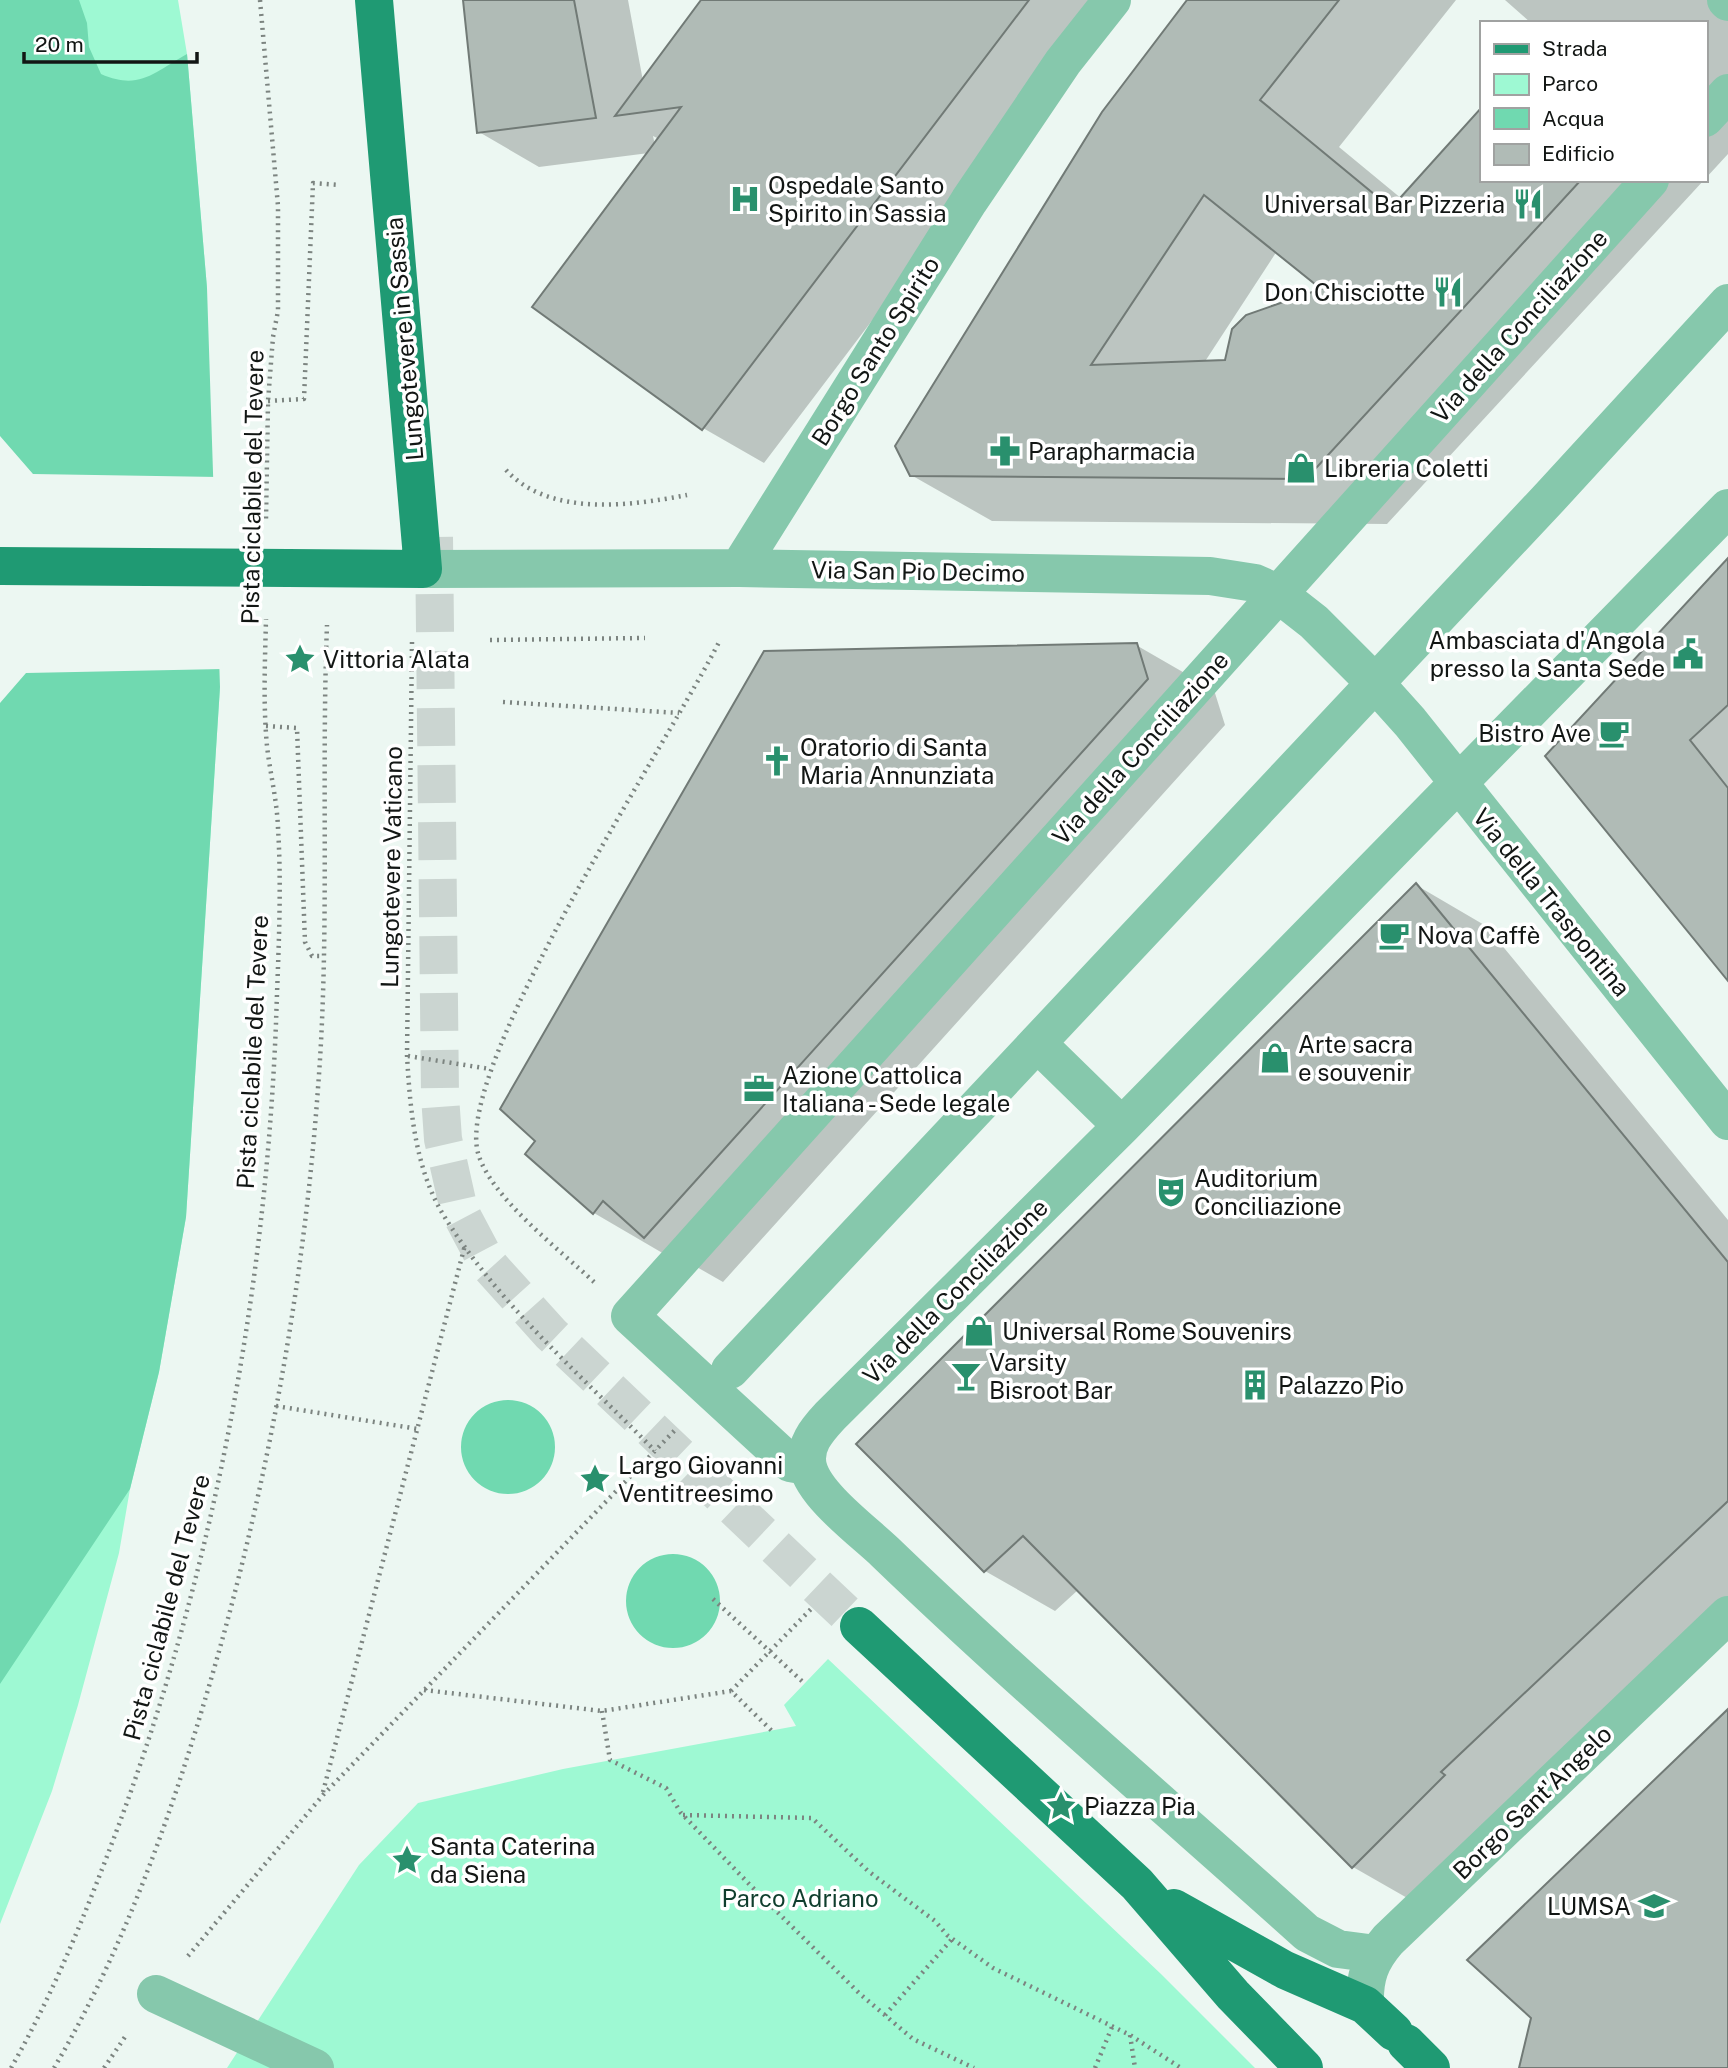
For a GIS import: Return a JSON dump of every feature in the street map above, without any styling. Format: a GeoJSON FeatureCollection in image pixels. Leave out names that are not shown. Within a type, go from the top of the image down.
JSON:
{"type":"FeatureCollection","features":[{"type":"Feature","properties":{"kind":"main road","name":"Lungotevere in Sassia"},"geometry":{"type":"LineString","coordinates":[[374,0],[423,569]]}},
{"type":"Feature","properties":{"kind":"main road"},"geometry":{"type":"LineString","coordinates":[[0,566],[423,569]]}},
{"type":"Feature","properties":{"kind":"main road"},"geometry":{"type":"LineString","coordinates":[[859,1626],[1137,1884],[1233,1995],[1304,2068]]}},
{"type":"Feature","properties":{"kind":"main road"},"geometry":{"type":"LineString","coordinates":[[1137,1884],[1247,1950],[1364,2005],[1410,2048]]}},
{"type":"Feature","properties":{"kind":"street","name":"Borgo Santo Spirito"},"geometry":{"type":"LineString","coordinates":[[739,568],[969,201],[1063,62],[1112,0]]}},
{"type":"Feature","properties":{"kind":"street"},"geometry":{"type":"LineString","coordinates":[[1707,116],[1728,93]]}},
{"type":"Feature","properties":{"kind":"street","name":"Via della Conciliazione"},"geometry":{"type":"LineString","coordinates":[[630,1316],[1648,182]]}},
{"type":"Feature","properties":{"kind":"street"},"geometry":{"type":"LineString","coordinates":[[730,1370],[1376,683],[1728,303]]}},
{"type":"Feature","properties":{"kind":"street","name":"Via della Conciliazione"},"geometry":{"type":"LineString","coordinates":[[807,1466],[807,1448],[816,1431],[830,1416],[1122,1126],[1728,508]]}},
{"type":"Feature","properties":{"kind":"street","name":"Via San Pio Decimo"},"geometry":{"type":"LineString","coordinates":[[423,569],[739,568],[1210,576],[1255,583],[1277,593],[1314,622],[1376,683]]}},
{"type":"Feature","properties":{"kind":"street","name":"Via della Traspontina"},"geometry":{"type":"LineString","coordinates":[[1376,683],[1728,1121]]}},
{"type":"Feature","properties":{"kind":"street"},"geometry":{"type":"LineString","coordinates":[[1038,1044],[1122,1126]]}},
{"type":"Feature","properties":{"kind":"street"},"geometry":{"type":"LineString","coordinates":[[630,1316],[790,1463],[807,1466],[822,1492],[930,1596],[1307,1933],[1338,1949],[1376,1954]]}},
{"type":"Feature","properties":{"kind":"street","name":"Borgo Sant'Angelo"},"geometry":{"type":"LineString","coordinates":[[1364,2005],[1364,1979],[1376,1954],[1728,1615]]}},
{"type":"Feature","properties":{"kind":"street"},"geometry":{"type":"LineString","coordinates":[[156,1994],[315,2068]]}},
{"type":"Feature","properties":{"kind":"path","name":"Pista ciclabile del Tevere"},"geometry":{"type":"LineString","coordinates":[[260,0],[278,206],[278,311],[268,401],[266,529]]}},
{"type":"Feature","properties":{"kind":"path"},"geometry":{"type":"LineString","coordinates":[[268,401],[303,399],[313,183]]}},
{"type":"Feature","properties":{"kind":"path"},"geometry":{"type":"LineString","coordinates":[[506,470],[531,491],[562,500],[632,504],[687,495]]}},
{"type":"Feature","properties":{"kind":"path","name":"Pista ciclabile del Tevere"},"geometry":{"type":"LineString","coordinates":[[11,2068],[79,1931],[132,1789],[170,1671],[225,1451],[250,1306],[272,1089],[278,832],[266,726],[265,607]]}},
{"type":"Feature","properties":{"kind":"path"},"geometry":{"type":"LineString","coordinates":[[54,2068],[118,1946],[183,1773],[248,1544],[276,1406],[310,1174],[318,1084],[324,956],[327,625]]}},
{"type":"Feature","properties":{"kind":"path"},"geometry":{"type":"LineString","coordinates":[[490,640],[645,638]]}},
{"type":"Feature","properties":{"kind":"path"},"geometry":{"type":"LineString","coordinates":[[630,1316],[491,1182],[477,1151],[476,1129],[480,1102],[490,1069],[534,973],[720,640]]}},
{"type":"Feature","properties":{"kind":"path","name":"Lungotevere Vaticano"},"geometry":{"type":"LineString","coordinates":[[412,642],[407,1055],[409,1092],[422,1162],[444,1216],[465,1244]]}},
{"type":"Feature","properties":{"kind":"path"},"geometry":{"type":"LineString","coordinates":[[503,702],[679,713]]}},
{"type":"Feature","properties":{"kind":"path"},"geometry":{"type":"LineString","coordinates":[[266,726],[297,728],[305,942],[312,956],[324,956]]}},
{"type":"Feature","properties":{"kind":"path"},"geometry":{"type":"LineString","coordinates":[[407,1055],[490,1069]]}},
{"type":"Feature","properties":{"kind":"path"},"geometry":{"type":"LineString","coordinates":[[323,1795],[465,1244]]}},
{"type":"Feature","properties":{"kind":"path"},"geometry":{"type":"LineString","coordinates":[[156,1994],[323,1795],[655,1451],[509,1300],[465,1244]]}},
{"type":"Feature","properties":{"kind":"path"},"geometry":{"type":"LineString","coordinates":[[276,1406],[418,1429]]}},
{"type":"Feature","properties":{"kind":"path"},"geometry":{"type":"LineString","coordinates":[[713,1599],[804,1683]]}},
{"type":"Feature","properties":{"kind":"path"},"geometry":{"type":"LineString","coordinates":[[423,1690],[602,1711],[731,1691],[772,1731]]}},
{"type":"Feature","properties":{"kind":"path"},"geometry":{"type":"LineString","coordinates":[[602,1711],[610,1760],[666,1788],[683,1815],[750,1885],[913,2039],[974,2068]]}},
{"type":"Feature","properties":{"kind":"path"},"geometry":{"type":"LineString","coordinates":[[683,1815],[812,1818],[868,1871],[935,1921],[952,1939],[993,1968],[1130,2035],[1181,2068]]}},
{"type":"Feature","properties":{"kind":"path"},"geometry":{"type":"LineString","coordinates":[[885,2015],[952,1939]]}},
{"type":"Feature","properties":{"kind":"path"},"geometry":{"type":"LineString","coordinates":[[1095,2068],[1112,2026]]}},
{"type":"Feature","properties":{"kind":"path"},"geometry":{"type":"LineString","coordinates":[[1130,2035],[1135,2068]]}},
{"type":"Feature","properties":{"kind":"green space"},"geometry":{"type":"Polygon","coordinates":[[[29,0],[178,0],[187,54],[207,288],[29,0]]]}},
{"type":"Feature","properties":{"kind":"green space"},"geometry":{"type":"Polygon","coordinates":[[[220,687],[186,1217],[159,1372],[130,1489],[119,1553],[78,1705],[52,1791],[0,1924],[0,1488],[220,687]]]}},
{"type":"Feature","properties":{"kind":"green space","name":"Parco Adriano"},"geometry":{"type":"Polygon","coordinates":[[[828,1659],[1161,1974],[1255,2068],[227,2068],[359,1865],[418,1803],[563,1769],[796,1726],[784,1705],[828,1659]]]}},
{"type":"Feature","properties":{"kind":"water"},"geometry":{"type":"Polygon","coordinates":[[[0,0],[79,0],[87,23],[89,47],[101,74],[115,79],[126,81],[146,77],[187,54],[207,288],[220,687],[186,1217],[159,1372],[130,1489],[0,1684],[0,0]]]}},
{"type":"Feature","properties":{"kind":"water"},"geometry":{"type":"Polygon","coordinates":[[[508,1400],[526,1404],[541,1414],[551,1429],[555,1447],[551,1465],[541,1480],[526,1490],[508,1494],[490,1490],[475,1480],[465,1465],[461,1447],[465,1429],[475,1414],[490,1404],[508,1400]]]}},
{"type":"Feature","properties":{"kind":"water"},"geometry":{"type":"Polygon","coordinates":[[[673,1554],[691,1558],[706,1568],[716,1583],[720,1601],[716,1619],[706,1634],[691,1644],[673,1648],[655,1644],[640,1634],[630,1619],[626,1601],[630,1583],[640,1568],[655,1558],[673,1554]]]}},
{"type":"Feature","properties":{"kind":"pier"},"geometry":{"type":"Polygon","coordinates":[[[0,436],[33,474],[218,477],[223,669],[26,673],[0,703],[0,436]]]}},
{"type":"Feature","properties":{"kind":"building"},"geometry":{"type":"Polygon","coordinates":[[[463,0],[574,0],[596,118],[477,133],[463,0]]]}},
{"type":"Feature","properties":{"kind":"building","name":"Ospedale Santo Spirito in Sassia"},"geometry":{"type":"Polygon","coordinates":[[[701,0],[1029,0],[702,430],[532,307],[681,107],[615,116],[701,0]]]}},
{"type":"Feature","properties":{"kind":"building"},"geometry":{"type":"Polygon","coordinates":[[[1187,0],[1339,0],[1260,100],[1391,208],[1480,109],[1480,182],[1579,182],[1306,479],[910,476],[895,446],[1102,112],[1187,0]],[[1204,195],[1091,365],[1225,360],[1232,329],[1246,315],[1321,289],[1204,195]]]}},
{"type":"Feature","properties":{"kind":"building"},"geometry":{"type":"Polygon","coordinates":[[[1728,558],[1728,705],[1690,740],[1728,788],[1728,981],[1545,756],[1728,558]]]}},
{"type":"Feature","properties":{"kind":"building"},"geometry":{"type":"Polygon","coordinates":[[[1137,643],[1148,679],[644,1238],[603,1201],[593,1214],[525,1154],[535,1141],[500,1109],[764,651],[1137,643]]]}},
{"type":"Feature","properties":{"kind":"building"},"geometry":{"type":"Polygon","coordinates":[[[1416,883],[1728,1262],[1728,1501],[1441,1772],[1445,1775],[1352,1868],[1023,1536],[984,1572],[856,1444],[1416,883]]]}},
{"type":"Feature","properties":{"kind":"building","name":"LUMSA"},"geometry":{"type":"Polygon","coordinates":[[[1728,1709],[1728,2068],[1519,2068],[1531,2018],[1467,1960],[1728,1709]]]}},
{"type":"Feature","properties":{"kind":"tunnel"},"geometry":{"type":"LineString","coordinates":[[434,537],[440,1096],[443,1139],[459,1210],[487,1263],[551,1334],[859,1626]]}},
{"type":"Feature","properties":{"kind":"place","name":"Ospedale Santo Spirito in Sassia"},"geometry":{"type":"Point","coordinates":[745,199]}},
{"type":"Feature","properties":{"kind":"place","name":"Universal Bar Pizzeria"},"geometry":{"type":"Point","coordinates":[1528,204]}},
{"type":"Feature","properties":{"kind":"place","name":"Don Chisciotte"},"geometry":{"type":"Point","coordinates":[1448,292]}},
{"type":"Feature","properties":{"kind":"place","name":"Parapharmacia"},"geometry":{"type":"Point","coordinates":[1005,451]}},
{"type":"Feature","properties":{"kind":"place","name":"Libreria Coletti"},"geometry":{"type":"Point","coordinates":[1301,468]}},
{"type":"Feature","properties":{"kind":"place","name":"Ambasciata d'Angola presso la Santa Sede"},"geometry":{"type":"Point","coordinates":[1688,654]}},
{"type":"Feature","properties":{"kind":"place","name":"Vittoria Alata"},"geometry":{"type":"Point","coordinates":[300,659]}},
{"type":"Feature","properties":{"kind":"place","name":"Bistro Ave"},"geometry":{"type":"Point","coordinates":[1614,733]}},
{"type":"Feature","properties":{"kind":"place","name":"Oratorio di Santa Maria Annunziata"},"geometry":{"type":"Point","coordinates":[777,761]}},
{"type":"Feature","properties":{"kind":"place","name":"Nova Caffè"},"geometry":{"type":"Point","coordinates":[1394,935]}},
{"type":"Feature","properties":{"kind":"place","name":"Arte sacra e souvenir"},"geometry":{"type":"Point","coordinates":[1275,1058]}},
{"type":"Feature","properties":{"kind":"place","name":"Azione Cattolica Italiana - Sede legale"},"geometry":{"type":"Point","coordinates":[759,1089]}},
{"type":"Feature","properties":{"kind":"place","name":"Auditorium Conciliazione"},"geometry":{"type":"Point","coordinates":[1171,1192]}},
{"type":"Feature","properties":{"kind":"place","name":"Universal Rome Souvenirs"},"geometry":{"type":"Point","coordinates":[979,1331]}},
{"type":"Feature","properties":{"kind":"place","name":"Varsity Bisroot Bar"},"geometry":{"type":"Point","coordinates":[966,1376]}},
{"type":"Feature","properties":{"kind":"place","name":"Palazzo Pio"},"geometry":{"type":"Point","coordinates":[1255,1385]}},
{"type":"Feature","properties":{"kind":"place","name":"Largo Giovanni Ventitreesimo"},"geometry":{"type":"Point","coordinates":[595,1479]}},
{"type":"Feature","properties":{"kind":"place","name":"Piazza Pia"},"geometry":{"type":"Point","coordinates":[1061,1806]}},
{"type":"Feature","properties":{"kind":"place","name":"Santa Caterina da Siena"},"geometry":{"type":"Point","coordinates":[407,1860]}},
{"type":"Feature","properties":{"kind":"place","name":"LUMSA"},"geometry":{"type":"Point","coordinates":[1654,1906]}}]}
